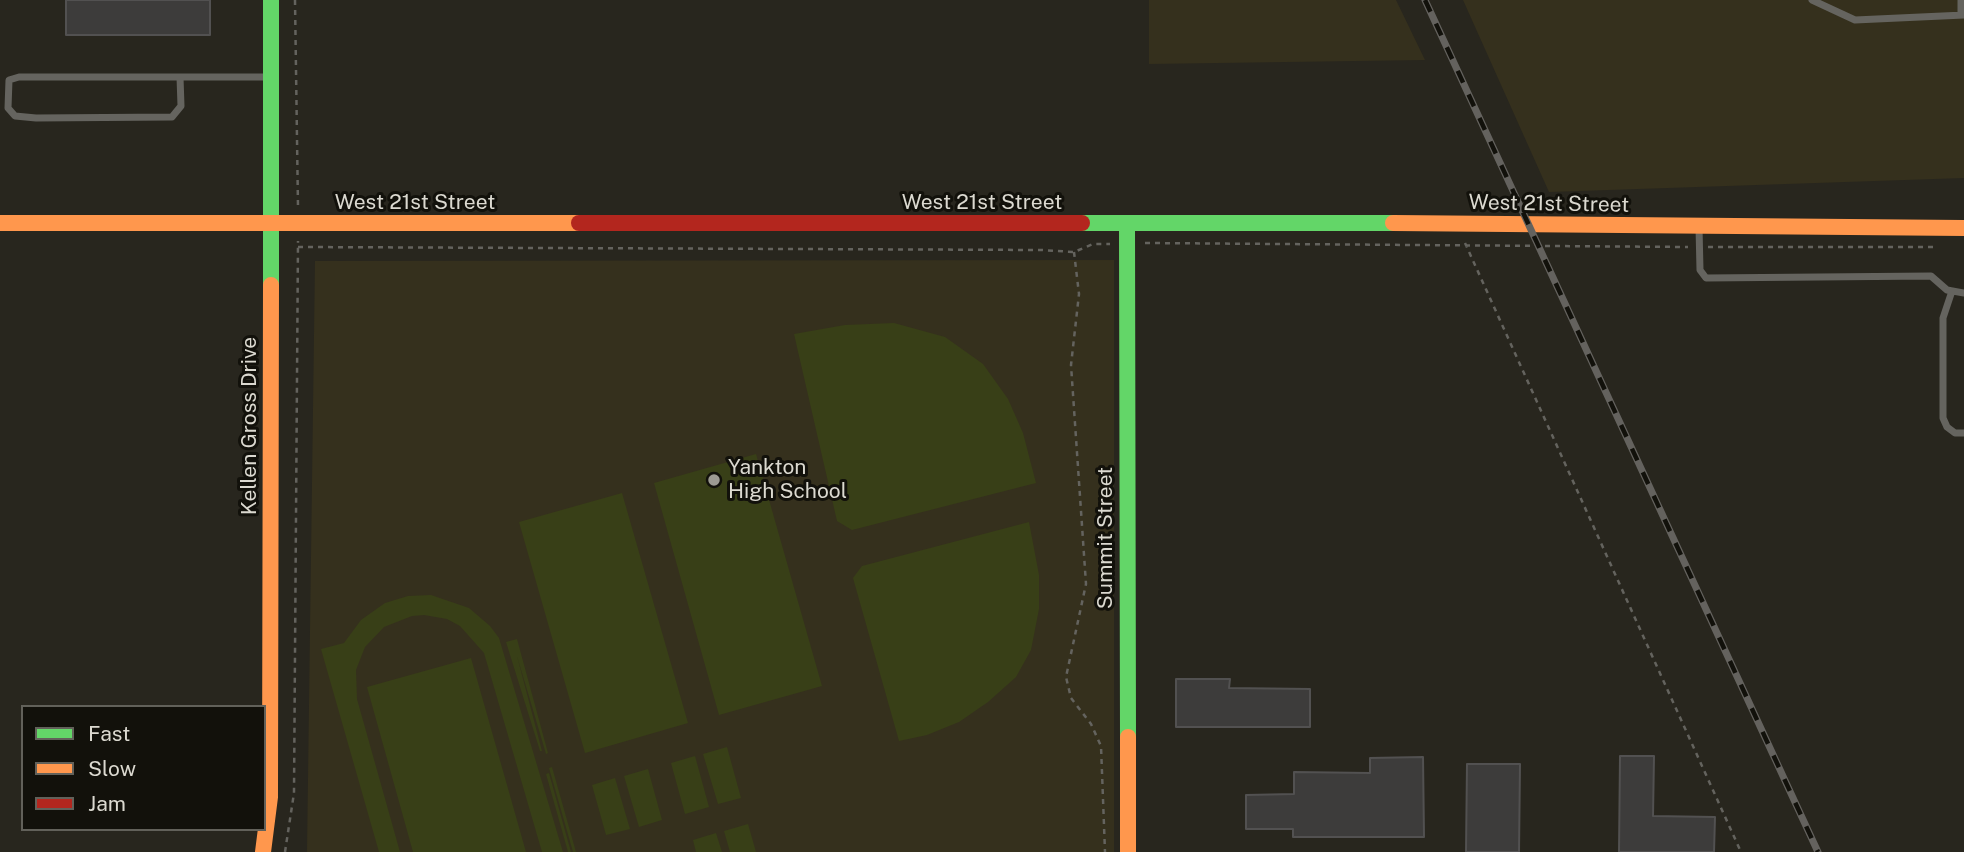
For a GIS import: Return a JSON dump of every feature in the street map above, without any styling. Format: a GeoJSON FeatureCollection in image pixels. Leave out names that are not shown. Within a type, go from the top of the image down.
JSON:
{"type":"FeatureCollection","features":[{"type":"Feature","properties":{"kind":"street","name":"Kellen Gross Drive"},"geometry":{"type":"LineString","coordinates":[[266,828],[270,797],[271,0]]}},
{"type":"Feature","properties":{"kind":"street","name":"West 21st Street"},"geometry":{"type":"LineString","coordinates":[[0,223],[1528,223],[1964,228]]}},
{"type":"Feature","properties":{"kind":"street","name":"Summit Street"},"geometry":{"type":"LineString","coordinates":[[1127,224],[1128,852]]}},
{"type":"Feature","properties":{"kind":"street","name":"Kellen Gross Drive"},"geometry":{"type":"LineString","coordinates":[[263,852],[266,831]]}},
{"type":"Feature","properties":{"kind":"lane"},"geometry":{"type":"LineString","coordinates":[[1812,0],[1855,20],[1963,15],[1961,0]]}},
{"type":"Feature","properties":{"kind":"lane"},"geometry":{"type":"LineString","coordinates":[[180,76],[181,106],[172,117],[36,118],[15,116],[8,108],[9,80],[19,76],[180,76],[271,76]]}},
{"type":"Feature","properties":{"kind":"lane"},"geometry":{"type":"LineString","coordinates":[[1699,227],[1700,270],[1706,278],[1931,276],[1952,291],[1964,293]]}},
{"type":"Feature","properties":{"kind":"lane"},"geometry":{"type":"LineString","coordinates":[[1952,291],[1942,318],[1942,418],[1947,428],[1955,433],[1964,433]]}},
{"type":"Feature","properties":{"kind":"path"},"geometry":{"type":"LineString","coordinates":[[285,852],[294,793],[298,224],[295,0]]}},
{"type":"Feature","properties":{"kind":"path"},"geometry":{"type":"LineString","coordinates":[[1465,243],[1741,852]]}},
{"type":"Feature","properties":{"kind":"path"},"geometry":{"type":"LineString","coordinates":[[1074,253],[1079,294],[1071,365],[1086,584],[1066,677],[1071,698],[1091,724],[1101,746],[1105,852]]}},
{"type":"Feature","properties":{"kind":"shaded area"},"geometry":{"type":"Polygon","coordinates":[[[1149,0],[1396,0],[1425,60],[1149,64],[1149,0]]]}},
{"type":"Feature","properties":{"kind":"shaded area"},"geometry":{"type":"Polygon","coordinates":[[[1463,0],[1964,0],[1964,178],[1549,192],[1463,0]]]}},
{"type":"Feature","properties":{"kind":"shaded area","name":"Yankton High School"},"geometry":{"type":"Polygon","coordinates":[[[1114,260],[1114,852],[307,852],[315,261],[1114,260]]]}},
{"type":"Feature","properties":{"kind":"green space"},"geometry":{"type":"Polygon","coordinates":[[[894,323],[945,337],[983,364],[1008,399],[1023,433],[1036,483],[852,530],[837,521],[794,334],[845,325],[894,323]]]}},
{"type":"Feature","properties":{"kind":"green space"},"geometry":{"type":"Polygon","coordinates":[[[756,454],[822,686],[719,715],[654,483],[756,454]]]}},
{"type":"Feature","properties":{"kind":"green space"},"geometry":{"type":"Polygon","coordinates":[[[622,493],[688,723],[585,753],[519,522],[622,493]]]}},
{"type":"Feature","properties":{"kind":"green space"},"geometry":{"type":"Polygon","coordinates":[[[1029,522],[1039,575],[1039,609],[1031,650],[1016,677],[988,702],[959,722],[927,735],[899,741],[853,578],[862,566],[1029,522]]]}},
{"type":"Feature","properties":{"kind":"green space"},"geometry":{"type":"Polygon","coordinates":[[[431,595],[469,608],[490,626],[499,638],[563,852],[542,852],[484,653],[460,626],[447,619],[424,615],[412,616],[384,627],[365,647],[356,670],[357,699],[400,852],[379,852],[321,649],[344,643],[361,620],[385,603],[408,596],[431,595]]]}},
{"type":"Feature","properties":{"kind":"green space"},"geometry":{"type":"Polygon","coordinates":[[[517,639],[548,753],[546,754],[517,656],[542,751],[506,642],[517,639]]]}},
{"type":"Feature","properties":{"kind":"green space"},"geometry":{"type":"Polygon","coordinates":[[[471,658],[526,852],[413,852],[367,687],[471,658]]]}},
{"type":"Feature","properties":{"kind":"green space"},"geometry":{"type":"Polygon","coordinates":[[[727,747],[741,798],[718,804],[703,754],[727,747]]]}},
{"type":"Feature","properties":{"kind":"green space"},"geometry":{"type":"Polygon","coordinates":[[[695,756],[709,807],[685,814],[671,763],[695,756]]]}},
{"type":"Feature","properties":{"kind":"green space"},"geometry":{"type":"Polygon","coordinates":[[[552,767],[576,852],[573,852],[549,768],[552,767]]]}},
{"type":"Feature","properties":{"kind":"green space"},"geometry":{"type":"Polygon","coordinates":[[[648,769],[662,820],[639,827],[624,776],[648,769]]]}},
{"type":"Feature","properties":{"kind":"green space"},"geometry":{"type":"Polygon","coordinates":[[[549,773],[571,852],[568,852],[546,774],[549,773]]]}},
{"type":"Feature","properties":{"kind":"green space"},"geometry":{"type":"Polygon","coordinates":[[[615,778],[630,829],[606,835],[592,785],[615,778]]]}},
{"type":"Feature","properties":{"kind":"green space"},"geometry":{"type":"Polygon","coordinates":[[[748,824],[756,852],[730,852],[724,831],[748,824]]]}},
{"type":"Feature","properties":{"kind":"green space"},"geometry":{"type":"Polygon","coordinates":[[[716,833],[722,852],[696,852],[693,840],[716,833]]]}},
{"type":"Feature","properties":{"kind":"building"},"geometry":{"type":"Polygon","coordinates":[[[66,0],[210,0],[210,35],[66,35],[66,0]]]}},
{"type":"Feature","properties":{"kind":"building"},"geometry":{"type":"Polygon","coordinates":[[[1176,679],[1230,679],[1229,688],[1310,689],[1310,727],[1176,727],[1176,679]]]}},
{"type":"Feature","properties":{"kind":"building"},"geometry":{"type":"Polygon","coordinates":[[[1620,756],[1654,756],[1653,816],[1715,817],[1714,852],[1619,852],[1620,756]]]}},
{"type":"Feature","properties":{"kind":"building"},"geometry":{"type":"Polygon","coordinates":[[[1423,757],[1424,837],[1293,837],[1293,829],[1246,829],[1246,795],[1294,794],[1294,772],[1370,773],[1370,758],[1423,757]]]}},
{"type":"Feature","properties":{"kind":"building"},"geometry":{"type":"Polygon","coordinates":[[[1467,764],[1520,764],[1519,852],[1466,852],[1467,764]]]}},
{"type":"Feature","properties":{"kind":"railway"},"geometry":{"type":"LineString","coordinates":[[1425,0],[1818,852]]}},
{"type":"Feature","properties":{"kind":"traffic: fast"},"geometry":{"type":"LineString","coordinates":[[271,0],[271,285]]}},
{"type":"Feature","properties":{"kind":"traffic: fast"},"geometry":{"type":"LineString","coordinates":[[1082,223],[1393,223]]}},
{"type":"Feature","properties":{"kind":"traffic: fast"},"geometry":{"type":"LineString","coordinates":[[1127,224],[1128,737]]}},
{"type":"Feature","properties":{"kind":"traffic: slow"},"geometry":{"type":"LineString","coordinates":[[0,223],[579,223]]}},
{"type":"Feature","properties":{"kind":"traffic: slow"},"geometry":{"type":"LineString","coordinates":[[1393,223],[1964,228]]}},
{"type":"Feature","properties":{"kind":"traffic: slow"},"geometry":{"type":"LineString","coordinates":[[266,828],[270,797],[271,285]]}},
{"type":"Feature","properties":{"kind":"traffic: slow"},"geometry":{"type":"LineString","coordinates":[[1128,737],[1128,852]]}},
{"type":"Feature","properties":{"kind":"traffic: slow"},"geometry":{"type":"LineString","coordinates":[[263,852],[266,831]]}},
{"type":"Feature","properties":{"kind":"traffic: jam"},"geometry":{"type":"LineString","coordinates":[[579,223],[1082,223]]}},
{"type":"Feature","properties":{"kind":"place","name":"Yankton High School"},"geometry":{"type":"Point","coordinates":[714,480]}}]}
